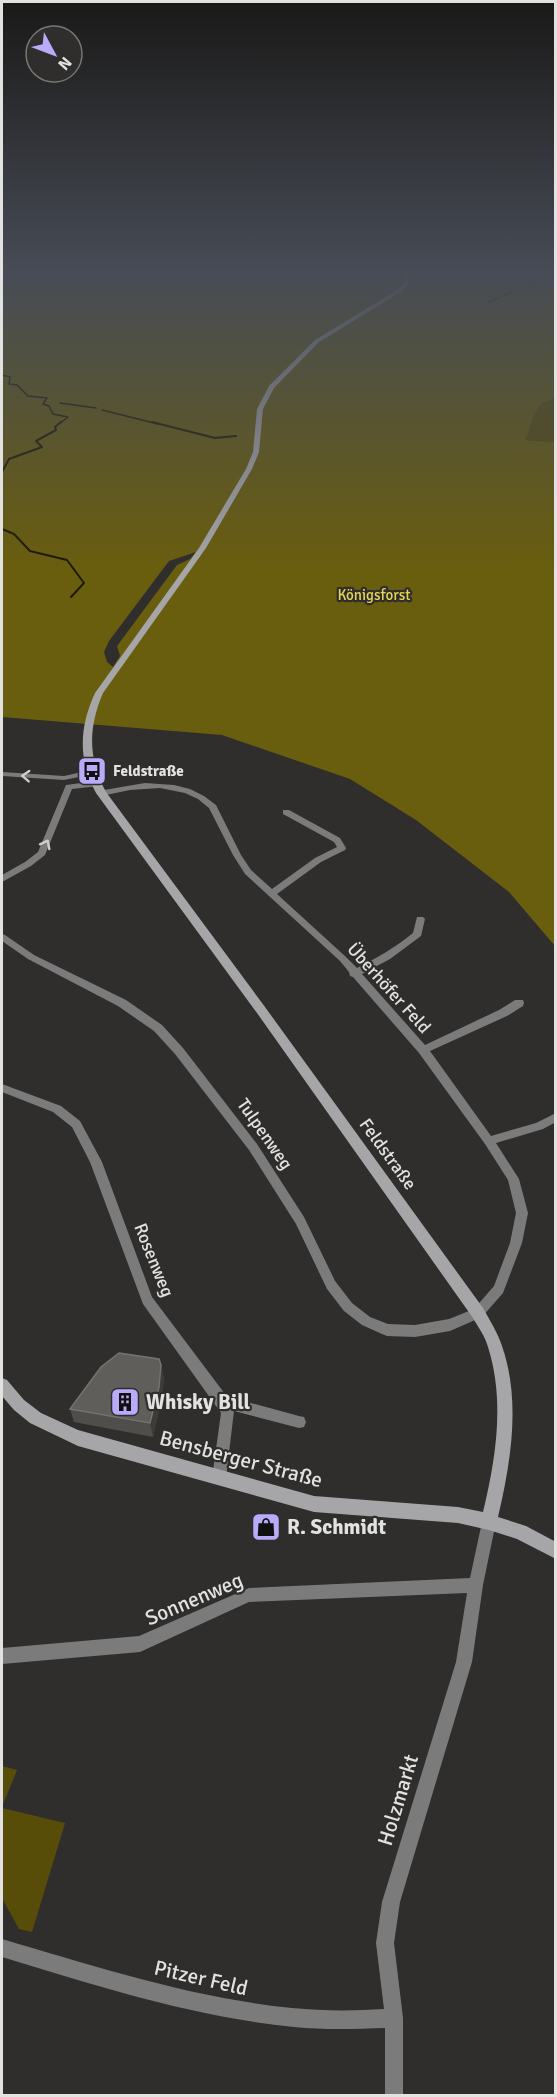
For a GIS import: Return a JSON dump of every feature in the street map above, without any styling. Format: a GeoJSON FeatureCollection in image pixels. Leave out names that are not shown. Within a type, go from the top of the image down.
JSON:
{"type":"FeatureCollection","features":[{"type":"Feature","properties":{"kind":"main road","name":"Feldstraße"},"geometry":{"type":"LineString","coordinates":[[283,373],[266,395],[260,409],[256,452],[252,463],[202,548],[99,693],[88,717],[86,751],[96,783],[478,1313],[494,1345],[506,1407],[499,1482],[489,1522]]}},
{"type":"Feature","properties":{"kind":"main road","name":"Bensberger Straße"},"geometry":{"type":"LineString","coordinates":[[2,1385],[16,1403],[42,1424],[78,1438],[314,1504],[458,1515],[489,1522],[520,1532],[555,1551]]}},
{"type":"Feature","properties":{"kind":"street"},"geometry":{"type":"LineString","coordinates":[[2,774],[64,778],[96,783]]}},
{"type":"Feature","properties":{"kind":"street"},"geometry":{"type":"LineString","coordinates":[[2,879],[42,853],[49,841],[69,787],[68,781],[64,778]]}},
{"type":"Feature","properties":{"kind":"street"},"geometry":{"type":"LineString","coordinates":[[69,787],[96,783]]}},
{"type":"Feature","properties":{"kind":"street","name":"Überhöfer Feld"},"geometry":{"type":"LineString","coordinates":[[96,783],[132,787],[158,785],[182,789],[198,796],[213,807],[248,872],[335,951],[353,974],[423,1050],[489,1140],[513,1179],[522,1213],[516,1243],[499,1289],[478,1313]]}},
{"type":"Feature","properties":{"kind":"street"},"geometry":{"type":"LineString","coordinates":[[271,894],[318,860],[342,848],[337,840],[285,813]]}},
{"type":"Feature","properties":{"kind":"street"},"geometry":{"type":"LineString","coordinates":[[353,974],[380,962],[411,940],[418,934],[420,920]]}},
{"type":"Feature","properties":{"kind":"street","name":"Tulpenweg"},"geometry":{"type":"LineString","coordinates":[[2,937],[39,961],[122,1003],[158,1028],[179,1051],[254,1147],[300,1221],[331,1285],[348,1307],[366,1321],[387,1330],[415,1331],[450,1325],[478,1313]]}},
{"type":"Feature","properties":{"kind":"street"},"geometry":{"type":"LineString","coordinates":[[423,1050],[503,1013],[519,1003]]}},
{"type":"Feature","properties":{"kind":"street","name":"Rosenweg"},"geometry":{"type":"LineString","coordinates":[[2,1088],[57,1109],[76,1124],[96,1162],[147,1300],[224,1404]]}},
{"type":"Feature","properties":{"kind":"street"},"geometry":{"type":"LineString","coordinates":[[489,1140],[539,1126],[555,1117]]}},
{"type":"Feature","properties":{"kind":"street"},"geometry":{"type":"LineString","coordinates":[[219,1478],[228,1423],[228,1413],[224,1404],[236,1405],[298,1422]]}},
{"type":"Feature","properties":{"kind":"street","name":"Holzmarkt"},"geometry":{"type":"LineString","coordinates":[[394,2096],[394,2018],[384,1943],[391,1902],[464,1662],[489,1522]]}},
{"type":"Feature","properties":{"kind":"street","name":"Sonnenweg"},"geometry":{"type":"LineString","coordinates":[[2,1656],[140,1644],[249,1595],[476,1585]]}},
{"type":"Feature","properties":{"kind":"street","name":"Pitzer Feld"},"geometry":{"type":"LineString","coordinates":[[2,1948],[193,2001],[249,2013],[287,2019],[357,2022],[394,2018]]}},
{"type":"Feature","properties":{"kind":"shaded area"},"geometry":{"type":"Polygon","coordinates":[[[555,399],[555,442],[525,440],[538,408],[555,399]]]}},
{"type":"Feature","properties":{"kind":"shaded area"},"geometry":{"type":"Polygon","coordinates":[[[2,1766],[17,1770],[2,1807],[2,1766]]]}},
{"type":"Feature","properties":{"kind":"shaded area"},"geometry":{"type":"Polygon","coordinates":[[[2,1808],[65,1823],[32,1932],[19,1929],[2,1898],[2,1808]]]}},
{"type":"Feature","properties":{"kind":"green space","name":"Königsforst"},"geometry":{"type":"Polygon","coordinates":[[[2,373],[555,373],[555,399],[538,408],[525,440],[555,442],[555,946],[509,892],[416,820],[350,779],[222,735],[2,717],[2,373]],[[196,552],[169,561],[109,641],[104,652],[107,662],[113,667],[120,656],[117,646],[177,565],[190,559],[196,552]]]}},
{"type":"Feature","properties":{"kind":"building","name":"Whisky Bill"},"geometry":{"type":"Polygon","coordinates":[[[119,1353],[159,1359],[161,1365],[159,1387],[150,1423],[70,1409],[101,1367],[119,1353]]]}},
{"type":"Feature","properties":{"kind":"waterway"},"geometry":{"type":"LineString","coordinates":[[2,375],[10,377],[9,384],[17,385],[28,396],[47,398],[43,404],[49,406],[53,414],[68,417],[59,424]]}},
{"type":"Feature","properties":{"kind":"waterway"},"geometry":{"type":"LineString","coordinates":[[60,403],[96,408]]}},
{"type":"Feature","properties":{"kind":"waterway"},"geometry":{"type":"LineString","coordinates":[[102,410],[158,424]]}},
{"type":"Feature","properties":{"kind":"waterway"},"geometry":{"type":"LineString","coordinates":[[2,472],[9,459],[42,447],[36,441],[56,430],[55,427],[61,422]]}},
{"type":"Feature","properties":{"kind":"waterway"},"geometry":{"type":"LineString","coordinates":[[152,422],[215,438],[236,436]]}},
{"type":"Feature","properties":{"kind":"waterway"},"geometry":{"type":"LineString","coordinates":[[2,529],[14,534],[30,551],[67,560],[84,583],[71,597]]}},
{"type":"Feature","properties":{"kind":"place","name":"Feldstraße"},"geometry":{"type":"Point","coordinates":[92,771]}},
{"type":"Feature","properties":{"kind":"place","name":"Whisky Bill"},"geometry":{"type":"Point","coordinates":[125,1402]}},
{"type":"Feature","properties":{"kind":"place","name":"R. Schmidt"},"geometry":{"type":"Point","coordinates":[266,1527]}}]}
